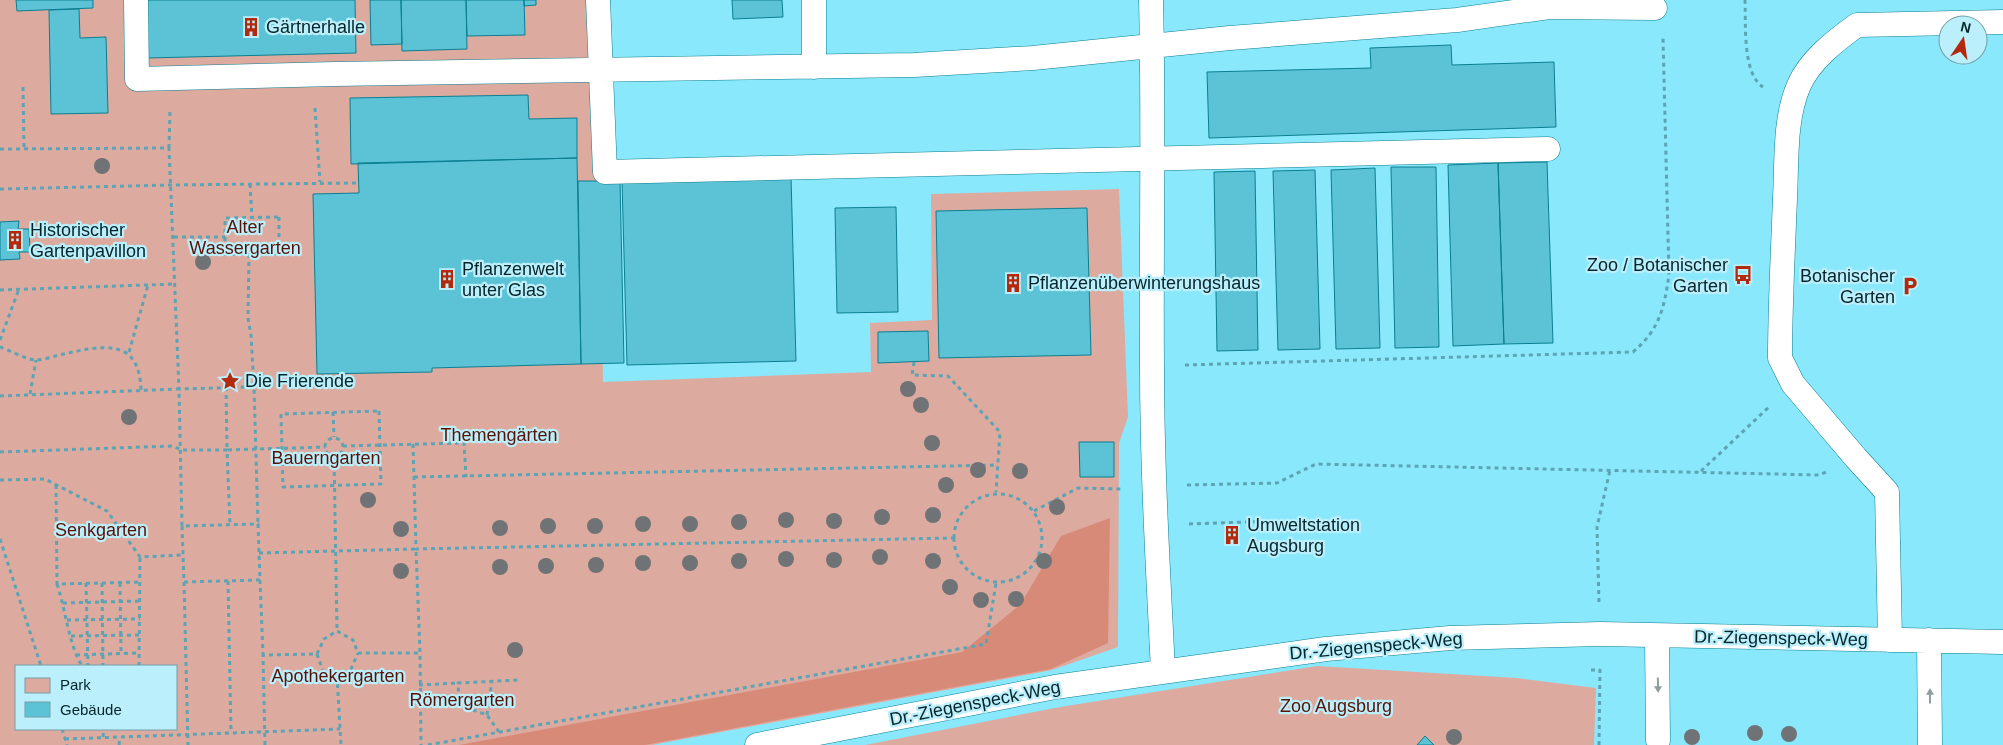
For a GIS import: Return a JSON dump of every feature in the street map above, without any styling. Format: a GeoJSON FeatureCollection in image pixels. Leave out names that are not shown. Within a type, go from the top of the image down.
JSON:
{"type":"FeatureCollection","features":[{"type":"Feature","properties":{"kind":"lane"},"geometry":{"type":"LineString","coordinates":[[136,0],[137,79],[914,65],[1024,59],[1230,38],[1457,20],[1549,7],[1655,8]]}},
{"type":"Feature","properties":{"kind":"lane"},"geometry":{"type":"LineString","coordinates":[[598,0],[605,172],[1548,150]]}},
{"type":"Feature","properties":{"kind":"lane"},"geometry":{"type":"LineString","coordinates":[[814,0],[814,67]]}},
{"type":"Feature","properties":{"kind":"lane"},"geometry":{"type":"LineString","coordinates":[[1151,0],[1154,486],[1163,671]]}},
{"type":"Feature","properties":{"kind":"lane"},"geometry":{"type":"LineString","coordinates":[[1890,640],[1887,492],[1793,384],[1780,358],[1780,311],[1791,112],[1799,85],[1815,62],[1837,39],[1857,25],[2003,22]]}},
{"type":"Feature","properties":{"kind":"lane","name":"Dr.-Ziegenspeck-Weg"},"geometry":{"type":"LineString","coordinates":[[757,745],[1055,687],[1326,649],[1450,638],[1600,634],[1657,637],[2003,642]]}},
{"type":"Feature","properties":{"kind":"lane"},"geometry":{"type":"LineString","coordinates":[[1657,637],[1658,740]]}},
{"type":"Feature","properties":{"kind":"lane"},"geometry":{"type":"LineString","coordinates":[[1930,640],[1930,745]]}},
{"type":"Feature","properties":{"kind":"path"},"geometry":{"type":"LineString","coordinates":[[1745,0],[1748,63],[1758,84],[1768,90]]}},
{"type":"Feature","properties":{"kind":"path"},"geometry":{"type":"LineString","coordinates":[[1152,366],[1633,352],[1644,343],[1656,326],[1664,309],[1669,275],[1663,37],[1655,8]]}},
{"type":"Feature","properties":{"kind":"path"},"geometry":{"type":"LineString","coordinates":[[23,87],[24,148]]}},
{"type":"Feature","properties":{"kind":"path"},"geometry":{"type":"LineString","coordinates":[[315,104],[320,182]]}},
{"type":"Feature","properties":{"kind":"path"},"geometry":{"type":"LineString","coordinates":[[180,110],[170,111],[169,148],[182,450],[182,526],[188,745]]}},
{"type":"Feature","properties":{"kind":"path"},"geometry":{"type":"LineString","coordinates":[[0,148],[169,148]]}},
{"type":"Feature","properties":{"kind":"path"},"geometry":{"type":"LineString","coordinates":[[0,189],[320,182],[358,183]]}},
{"type":"Feature","properties":{"kind":"path"},"geometry":{"type":"LineString","coordinates":[[250,184],[252,218]]}},
{"type":"Feature","properties":{"kind":"path"},"geometry":{"type":"LineString","coordinates":[[279,217],[279,254],[225,254],[225,236],[225,218],[279,217]]}},
{"type":"Feature","properties":{"kind":"path"},"geometry":{"type":"LineString","coordinates":[[174,237],[225,236]]}},
{"type":"Feature","properties":{"kind":"path"},"geometry":{"type":"LineString","coordinates":[[249,254],[248,318],[251,336],[257,449],[265,745]]}},
{"type":"Feature","properties":{"kind":"path"},"geometry":{"type":"LineString","coordinates":[[0,290],[175,284]]}},
{"type":"Feature","properties":{"kind":"path"},"geometry":{"type":"LineString","coordinates":[[128,352],[148,285]]}},
{"type":"Feature","properties":{"kind":"path"},"geometry":{"type":"LineString","coordinates":[[0,340],[19,289]]}},
{"type":"Feature","properties":{"kind":"path"},"geometry":{"type":"LineString","coordinates":[[0,347],[36,360],[81,350],[114,348],[128,352],[138,365],[141,391]]}},
{"type":"Feature","properties":{"kind":"path"},"geometry":{"type":"LineString","coordinates":[[30,394],[36,360]]}},
{"type":"Feature","properties":{"kind":"path"},"geometry":{"type":"LineString","coordinates":[[914,362],[912,375],[948,376],[1000,432],[996,492]]}},
{"type":"Feature","properties":{"kind":"path"},"geometry":{"type":"LineString","coordinates":[[1700,472],[1793,384]]}},
{"type":"Feature","properties":{"kind":"path"},"geometry":{"type":"LineString","coordinates":[[226,387],[230,524]]}},
{"type":"Feature","properties":{"kind":"path"},"geometry":{"type":"LineString","coordinates":[[0,396],[254,387]]}},
{"type":"Feature","properties":{"kind":"path"},"geometry":{"type":"LineString","coordinates":[[379,411],[381,484],[283,487],[281,414],[333,412],[379,411]]}},
{"type":"Feature","properties":{"kind":"path"},"geometry":{"type":"LineString","coordinates":[[333,412],[334,437]]}},
{"type":"Feature","properties":{"kind":"path"},"geometry":{"type":"LineString","coordinates":[[334,437],[341,441],[343,446],[341,452],[334,456]]}},
{"type":"Feature","properties":{"kind":"path"},"geometry":{"type":"LineString","coordinates":[[324,447],[328,440],[334,437]]}},
{"type":"Feature","properties":{"kind":"path"},"geometry":{"type":"LineString","coordinates":[[343,446],[464,443],[466,476]]}},
{"type":"Feature","properties":{"kind":"path"},"geometry":{"type":"LineString","coordinates":[[413,444],[421,745]]}},
{"type":"Feature","properties":{"kind":"path"},"geometry":{"type":"LineString","coordinates":[[0,452],[172,446],[182,450],[324,447]]}},
{"type":"Feature","properties":{"kind":"path"},"geometry":{"type":"LineString","coordinates":[[324,447],[327,453],[334,456]]}},
{"type":"Feature","properties":{"kind":"path"},"geometry":{"type":"LineString","coordinates":[[334,456],[334,551],[337,631]]}},
{"type":"Feature","properties":{"kind":"path"},"geometry":{"type":"LineString","coordinates":[[1034,512],[1078,488],[1120,489],[1154,486],[1277,483],[1316,464],[1820,475],[1856,458]]}},
{"type":"Feature","properties":{"kind":"path"},"geometry":{"type":"LineString","coordinates":[[414,477],[998,465]]}},
{"type":"Feature","properties":{"kind":"path"},"geometry":{"type":"LineString","coordinates":[[1599,745],[1600,634],[1597,527],[1610,470]]}},
{"type":"Feature","properties":{"kind":"path"},"geometry":{"type":"LineString","coordinates":[[0,480],[46,479],[108,511],[140,556],[139,665]]}},
{"type":"Feature","properties":{"kind":"path"},"geometry":{"type":"LineString","coordinates":[[56,485],[57,584],[76,655],[81,665]]}},
{"type":"Feature","properties":{"kind":"path"},"geometry":{"type":"LineString","coordinates":[[996,492],[1015,496],[1034,512],[1040,523],[1042,545],[1038,557],[1025,573],[1012,580],[996,583],[975,576],[960,561],[952,538],[958,515],[978,497],[996,492]]}},
{"type":"Feature","properties":{"kind":"path"},"geometry":{"type":"LineString","coordinates":[[1156,524],[1275,521]]}},
{"type":"Feature","properties":{"kind":"path"},"geometry":{"type":"LineString","coordinates":[[182,526],[258,524]]}},
{"type":"Feature","properties":{"kind":"path"},"geometry":{"type":"LineString","coordinates":[[259,553],[952,538]]}},
{"type":"Feature","properties":{"kind":"path"},"geometry":{"type":"LineString","coordinates":[[0,539],[41,665]]}},
{"type":"Feature","properties":{"kind":"path"},"geometry":{"type":"LineString","coordinates":[[140,556],[183,555]]}},
{"type":"Feature","properties":{"kind":"path"},"geometry":{"type":"LineString","coordinates":[[184,582],[260,580]]}},
{"type":"Feature","properties":{"kind":"path"},"geometry":{"type":"LineString","coordinates":[[228,581],[231,733]]}},
{"type":"Feature","properties":{"kind":"path"},"geometry":{"type":"LineString","coordinates":[[102,582],[103,665]]}},
{"type":"Feature","properties":{"kind":"path"},"geometry":{"type":"LineString","coordinates":[[57,584],[140,582]]}},
{"type":"Feature","properties":{"kind":"path"},"geometry":{"type":"LineString","coordinates":[[86,583],[88,665]]}},
{"type":"Feature","properties":{"kind":"path"},"geometry":{"type":"LineString","coordinates":[[120,583],[122,653]]}},
{"type":"Feature","properties":{"kind":"path"},"geometry":{"type":"LineString","coordinates":[[428,745],[986,644],[996,583]]}},
{"type":"Feature","properties":{"kind":"path"},"geometry":{"type":"LineString","coordinates":[[63,603],[140,601]]}},
{"type":"Feature","properties":{"kind":"path"},"geometry":{"type":"LineString","coordinates":[[67,620],[140,619]]}},
{"type":"Feature","properties":{"kind":"path"},"geometry":{"type":"LineString","coordinates":[[337,631],[353,640],[358,653],[350,669],[337,676],[323,671],[317,654],[324,639],[337,631]]}},
{"type":"Feature","properties":{"kind":"path"},"geometry":{"type":"LineString","coordinates":[[71,636],[140,635]]}},
{"type":"Feature","properties":{"kind":"path"},"geometry":{"type":"LineString","coordinates":[[76,655],[139,653]]}},
{"type":"Feature","properties":{"kind":"path"},"geometry":{"type":"LineString","coordinates":[[358,653],[420,653]]}},
{"type":"Feature","properties":{"kind":"path"},"geometry":{"type":"LineString","coordinates":[[263,655],[317,654]]}},
{"type":"Feature","properties":{"kind":"path"},"geometry":{"type":"LineString","coordinates":[[337,676],[341,745]]}},
{"type":"Feature","properties":{"kind":"path"},"geometry":{"type":"LineString","coordinates":[[420,685],[519,680]]}},
{"type":"Feature","properties":{"kind":"path"},"geometry":{"type":"LineString","coordinates":[[487,715],[492,682]]}},
{"type":"Feature","properties":{"kind":"path"},"geometry":{"type":"LineString","coordinates":[[458,683],[459,705],[487,715],[499,732]]}},
{"type":"Feature","properties":{"kind":"path"},"geometry":{"type":"LineString","coordinates":[[65,739],[340,729]]}},
{"type":"Feature","properties":{"kind":"path"},"geometry":{"type":"LineString","coordinates":[[62,730],[67,745]]}},
{"type":"Feature","properties":{"kind":"path"},"geometry":{"type":"LineString","coordinates":[[103,737],[104,730]]}},
{"type":"Feature","properties":{"kind":"path"},"geometry":{"type":"LineString","coordinates":[[118,745],[120,736]]}},
{"type":"Feature","properties":{"kind":"green space"},"geometry":{"type":"Polygon","coordinates":[[[0,0],[599,0],[603,382],[871,372],[870,323],[932,320],[931,194],[1119,189],[1128,417],[1119,443],[1118,647],[1052,670],[652,745],[0,745],[0,0]]]}},
{"type":"Feature","properties":{"kind":"green space","name":"Zoo Augsburg"},"geometry":{"type":"Polygon","coordinates":[[[1317,666],[1517,678],[1596,688],[1594,745],[865,745],[1060,707],[1317,666]]]}},
{"type":"Feature","properties":{"kind":"shaded area"},"geometry":{"type":"Polygon","coordinates":[[[1110,518],[1108,643],[1051,669],[645,745],[459,745],[962,652],[1020,605],[1061,536],[1110,518]]]}},
{"type":"Feature","properties":{"kind":"building"},"geometry":{"type":"Polygon","coordinates":[[[16,0],[93,0],[93,8],[17,11],[16,0]]]}},
{"type":"Feature","properties":{"kind":"building","name":"Gärtnerhalle"},"geometry":{"type":"Polygon","coordinates":[[[146,0],[355,0],[356,53],[147,58],[146,0]]]}},
{"type":"Feature","properties":{"kind":"building"},"geometry":{"type":"Polygon","coordinates":[[[370,0],[401,0],[402,44],[371,45],[370,0]]]}},
{"type":"Feature","properties":{"kind":"building"},"geometry":{"type":"Polygon","coordinates":[[[401,0],[466,0],[467,49],[402,51],[401,0]]]}},
{"type":"Feature","properties":{"kind":"building"},"geometry":{"type":"Polygon","coordinates":[[[466,0],[524,0],[525,35],[467,36],[466,0]]]}},
{"type":"Feature","properties":{"kind":"building"},"geometry":{"type":"Polygon","coordinates":[[[524,0],[536,0],[536,5],[524,6],[524,0]]]}},
{"type":"Feature","properties":{"kind":"building"},"geometry":{"type":"Polygon","coordinates":[[[732,0],[782,0],[783,17],[733,19],[732,0]]]}},
{"type":"Feature","properties":{"kind":"building"},"geometry":{"type":"Polygon","coordinates":[[[79,9],[80,38],[106,37],[108,113],[51,114],[49,10],[79,9]]]}},
{"type":"Feature","properties":{"kind":"building"},"geometry":{"type":"Polygon","coordinates":[[[1451,45],[1452,65],[1554,62],[1556,127],[1209,138],[1207,72],[1371,68],[1370,48],[1451,45]]]}},
{"type":"Feature","properties":{"kind":"building"},"geometry":{"type":"Polygon","coordinates":[[[528,95],[529,119],[577,118],[577,158],[351,164],[350,98],[528,95]]]}},
{"type":"Feature","properties":{"kind":"building","name":"Pflanzenwelt unter Glas"},"geometry":{"type":"Polygon","coordinates":[[[577,158],[581,364],[432,368],[432,372],[317,374],[313,194],[359,193],[358,163],[577,158]]]}},
{"type":"Feature","properties":{"kind":"building"},"geometry":{"type":"Polygon","coordinates":[[[1547,162],[1553,343],[1504,344],[1498,163],[1547,162]]]}},
{"type":"Feature","properties":{"kind":"building"},"geometry":{"type":"Polygon","coordinates":[[[1498,163],[1504,344],[1453,346],[1448,165],[1498,163]]]}},
{"type":"Feature","properties":{"kind":"building"},"geometry":{"type":"Polygon","coordinates":[[[1391,167],[1436,167],[1439,347],[1395,348],[1391,167]]]}},
{"type":"Feature","properties":{"kind":"building"},"geometry":{"type":"Polygon","coordinates":[[[1375,168],[1380,348],[1336,349],[1331,170],[1375,168]]]}},
{"type":"Feature","properties":{"kind":"building"},"geometry":{"type":"Polygon","coordinates":[[[1315,170],[1320,349],[1278,350],[1273,171],[1315,170]]]}},
{"type":"Feature","properties":{"kind":"building"},"geometry":{"type":"Polygon","coordinates":[[[1255,171],[1258,350],[1217,351],[1214,172],[1255,171]]]}},
{"type":"Feature","properties":{"kind":"building"},"geometry":{"type":"Polygon","coordinates":[[[791,177],[796,361],[627,365],[622,181],[791,177]]]}},
{"type":"Feature","properties":{"kind":"building"},"geometry":{"type":"Polygon","coordinates":[[[578,181],[620,181],[624,363],[581,364],[578,181]]]}},
{"type":"Feature","properties":{"kind":"building"},"geometry":{"type":"Polygon","coordinates":[[[896,207],[898,312],[837,313],[835,208],[896,207]]]}},
{"type":"Feature","properties":{"kind":"building","name":"Pflanzenüberwinterungshaus"},"geometry":{"type":"Polygon","coordinates":[[[1087,208],[1091,355],[939,358],[936,211],[1087,208]]]}},
{"type":"Feature","properties":{"kind":"building","name":"Historischer Gartenpavillon"},"geometry":{"type":"Polygon","coordinates":[[[19,221],[18,229],[29,229],[30,252],[19,252],[20,259],[0,260],[0,222],[19,221]]]}},
{"type":"Feature","properties":{"kind":"building"},"geometry":{"type":"Polygon","coordinates":[[[928,331],[929,361],[878,363],[878,332],[928,331]]]}},
{"type":"Feature","properties":{"kind":"building"},"geometry":{"type":"Polygon","coordinates":[[[1079,442],[1114,442],[1114,477],[1080,477],[1079,442]]]}},
{"type":"Feature","properties":{"kind":"building","name":"Umweltstation Augsburg"},"geometry":{"type":"Polygon","coordinates":[[[1225,528],[1239,528],[1239,542],[1226,542],[1225,528]]]}},
{"type":"Feature","properties":{"kind":"building"},"geometry":{"type":"Polygon","coordinates":[[[1425,736],[1434,745],[1417,745],[1425,736]]]}},
{"type":"Feature","properties":{"kind":"place","name":"Gärtnerhalle"},"geometry":{"type":"Point","coordinates":[251,27]}},
{"type":"Feature","properties":{"kind":"place","name":"Historischer Gartenpavillon"},"geometry":{"type":"Point","coordinates":[15,240]}},
{"type":"Feature","properties":{"kind":"place","name":"Zoo / Botanischer Garten"},"geometry":{"type":"Point","coordinates":[1743,275]}},
{"type":"Feature","properties":{"kind":"place","name":"Pflanzenwelt unter Glas"},"geometry":{"type":"Point","coordinates":[447,279]}},
{"type":"Feature","properties":{"kind":"place","name":"Pflanzenüberwinterungshaus"},"geometry":{"type":"Point","coordinates":[1013,283]}},
{"type":"Feature","properties":{"kind":"place","name":"Botanischer Garten"},"geometry":{"type":"Point","coordinates":[1910,286]}},
{"type":"Feature","properties":{"kind":"place","name":"Die Frierende"},"geometry":{"type":"Point","coordinates":[230,381]}},
{"type":"Feature","properties":{"kind":"place","name":"Umweltstation Augsburg"},"geometry":{"type":"Point","coordinates":[1232,535]}},
{"type":"Feature","properties":{"kind":"park label","name":"Alter Wassergarten"},"geometry":{"type":"Point","coordinates":[245,237]}},
{"type":"Feature","properties":{"kind":"park label","name":"Themengärten"},"geometry":{"type":"Point","coordinates":[499,435]}},
{"type":"Feature","properties":{"kind":"park label","name":"Bauerngarten"},"geometry":{"type":"Point","coordinates":[326,458]}},
{"type":"Feature","properties":{"kind":"park label","name":"Senkgarten"},"geometry":{"type":"Point","coordinates":[101,530]}},
{"type":"Feature","properties":{"kind":"park label","name":"Apothekergarten"},"geometry":{"type":"Point","coordinates":[338,676]}},
{"type":"Feature","properties":{"kind":"park label","name":"Römergarten"},"geometry":{"type":"Point","coordinates":[462,700]}}]}
